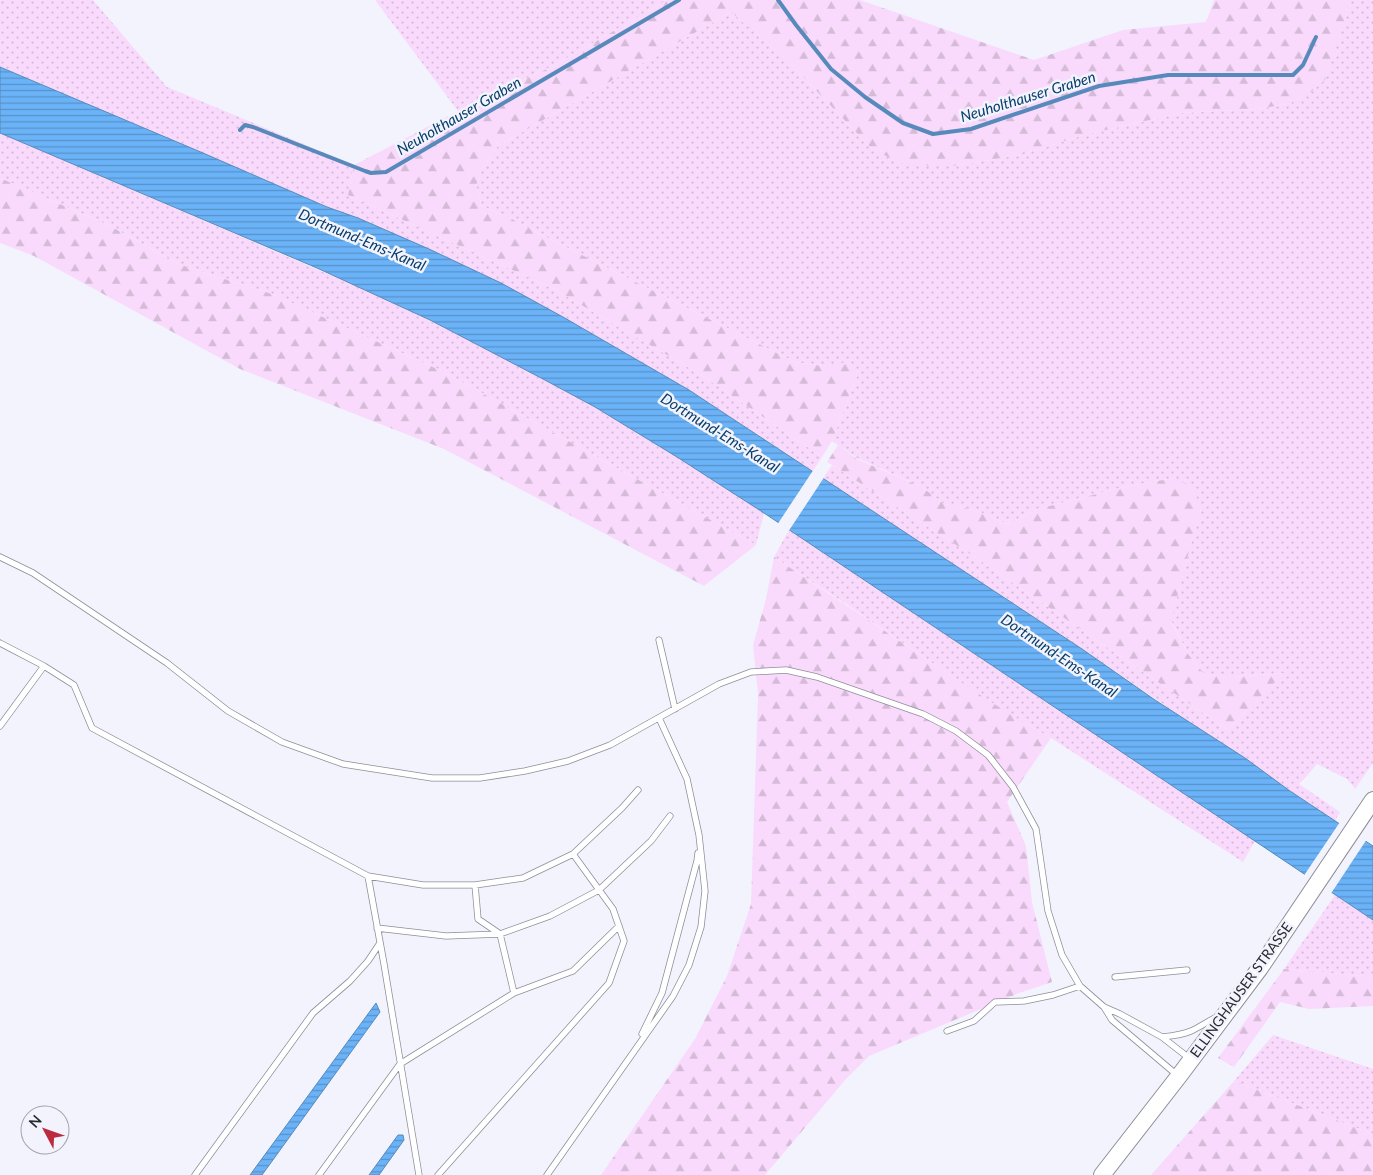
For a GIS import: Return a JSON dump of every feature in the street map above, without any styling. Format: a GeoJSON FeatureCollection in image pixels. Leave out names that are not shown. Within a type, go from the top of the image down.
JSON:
{"type":"FeatureCollection","features":[{"type":"Feature","properties":{"kind":"main road","name":"ELLINGHAUSER STRASSE"},"geometry":{"type":"LineString","coordinates":[[1102,1175],[1260,968],[1373,800]]}},
{"type":"Feature","properties":{"kind":"lane"},"geometry":{"type":"LineString","coordinates":[[0,557],[33,573],[168,663],[228,711],[282,742],[343,764],[432,778],[480,778],[525,771],[568,761],[610,745],[719,684],[751,672],[786,670],[817,677],[923,714],[956,731],[988,756],[1013,786],[1036,829],[1048,911],[1062,955],[1080,986],[1104,1007],[1112,1020],[1179,1076]]}},
{"type":"Feature","properties":{"kind":"lane"},"geometry":{"type":"LineString","coordinates":[[659,640],[675,709]]}},
{"type":"Feature","properties":{"kind":"lane"},"geometry":{"type":"LineString","coordinates":[[0,643],[44,666],[74,685],[92,728],[368,876],[423,886],[475,885],[524,878],[573,854],[622,808],[638,790]]}},
{"type":"Feature","properties":{"kind":"lane"},"geometry":{"type":"LineString","coordinates":[[0,726],[44,666]]}},
{"type":"Feature","properties":{"kind":"lane"},"geometry":{"type":"LineString","coordinates":[[547,1175],[673,996],[689,965],[701,927],[705,891],[699,835],[687,779],[659,718]]}},
{"type":"Feature","properties":{"kind":"lane"},"geometry":{"type":"LineString","coordinates":[[377,928],[446,936],[500,934],[550,916],[599,890],[651,841],[670,816]]}},
{"type":"Feature","properties":{"kind":"lane"},"geometry":{"type":"LineString","coordinates":[[635,1050],[662,993],[698,861],[699,835]]}},
{"type":"Feature","properties":{"kind":"lane"},"geometry":{"type":"LineString","coordinates":[[438,1175],[608,983],[624,941],[613,909],[573,854]]}},
{"type":"Feature","properties":{"kind":"lane"},"geometry":{"type":"LineString","coordinates":[[368,876],[419,1175]]}},
{"type":"Feature","properties":{"kind":"lane"},"geometry":{"type":"LineString","coordinates":[[475,885],[478,919],[500,934],[514,993]]}},
{"type":"Feature","properties":{"kind":"lane"},"geometry":{"type":"LineString","coordinates":[[320,1175],[400,1064],[514,993],[573,972],[619,926]]}},
{"type":"Feature","properties":{"kind":"lane"},"geometry":{"type":"LineString","coordinates":[[195,1175],[313,1013],[350,981],[380,944]]}},
{"type":"Feature","properties":{"kind":"lane"},"geometry":{"type":"LineString","coordinates":[[1115,977],[1187,970]]}},
{"type":"Feature","properties":{"kind":"lane"},"geometry":{"type":"LineString","coordinates":[[947,1031],[974,1021],[995,1002],[1024,1001],[1053,995],[1080,986]]}},
{"type":"Feature","properties":{"kind":"lane"},"geometry":{"type":"LineString","coordinates":[[1104,1007],[1162,1037],[1191,1060]]}},
{"type":"Feature","properties":{"kind":"lane"},"geometry":{"type":"LineString","coordinates":[[1162,1037],[1182,1034],[1204,1022],[1226,1014]]}},
{"type":"Feature","properties":{"kind":"green space"},"geometry":{"type":"Polygon","coordinates":[[[0,0],[93,0],[167,87],[354,165],[348,195],[554,289],[703,376],[822,457],[813,471],[689,390],[501,283],[358,218],[327,207],[0,67],[0,0]]]}},
{"type":"Feature","properties":{"kind":"green space"},"geometry":{"type":"Polygon","coordinates":[[[375,0],[667,0],[555,65],[458,111],[375,0]]]}},
{"type":"Feature","properties":{"kind":"green space"},"geometry":{"type":"Polygon","coordinates":[[[667,0],[860,0],[1034,60],[1123,30],[1206,22],[1214,0],[1351,0],[1325,80],[1305,97],[1288,104],[1257,109],[1180,113],[1084,135],[1020,155],[953,166],[906,165],[873,150],[788,61],[731,12],[498,146],[482,169],[476,186],[482,206],[508,217],[795,362],[830,367],[849,361],[857,376],[832,441],[822,457],[703,376],[554,289],[348,195],[354,165],[458,111],[555,65],[667,0]]]}},
{"type":"Feature","properties":{"kind":"green space"},"geometry":{"type":"Polygon","coordinates":[[[1351,0],[1373,0],[1373,763],[1355,789],[1347,779],[1317,764],[1299,784],[1340,812],[1335,821],[1082,649],[823,478],[832,465],[981,561],[1228,730],[1283,673],[1232,677],[1205,675],[1188,654],[1171,620],[1201,509],[1174,478],[1124,487],[1038,509],[1007,524],[975,510],[944,504],[922,487],[857,458],[832,441],[857,376],[830,367],[795,362],[508,217],[482,206],[476,186],[482,169],[498,146],[731,12],[788,61],[873,150],[953,166],[1020,155],[1084,135],[1180,113],[1257,109],[1288,104],[1325,79],[1351,0]]]}},
{"type":"Feature","properties":{"kind":"green space"},"geometry":{"type":"Polygon","coordinates":[[[0,133],[372,293],[484,348],[567,392],[659,445],[764,513],[756,545],[444,372],[272,294],[181,265],[108,225],[0,178],[0,133]]]}},
{"type":"Feature","properties":{"kind":"green space"},"geometry":{"type":"Polygon","coordinates":[[[0,178],[108,225],[181,265],[272,294],[444,372],[756,545],[704,586],[444,449],[240,369],[34,256],[0,243],[0,178]]]}},
{"type":"Feature","properties":{"kind":"green space"},"geometry":{"type":"Polygon","coordinates":[[[838,445],[857,459],[922,487],[944,504],[975,510],[1007,524],[1038,509],[1124,487],[1174,478],[1193,487],[1201,509],[1171,621],[1188,654],[1205,675],[1232,677],[1284,673],[1228,730],[981,561],[827,462],[838,445]]]}},
{"type":"Feature","properties":{"kind":"green space"},"geometry":{"type":"Polygon","coordinates":[[[789,530],[1255,841],[1243,862],[1051,738],[982,697],[774,557],[789,530]]]}},
{"type":"Feature","properties":{"kind":"green space"},"geometry":{"type":"Polygon","coordinates":[[[774,557],[978,694],[1051,738],[1007,802],[1026,846],[1032,902],[1052,982],[1019,993],[869,1056],[846,1079],[765,1175],[601,1175],[695,1039],[727,976],[751,904],[758,694],[753,645],[766,599],[774,557]]]}},
{"type":"Feature","properties":{"kind":"green space"},"geometry":{"type":"Polygon","coordinates":[[[1335,895],[1373,920],[1373,977],[1284,969],[1335,895]]]}},
{"type":"Feature","properties":{"kind":"green space"},"geometry":{"type":"Polygon","coordinates":[[[1284,969],[1373,977],[1373,1006],[1309,1009],[1280,1002],[1234,1067],[1218,1058],[1284,969]]]}},
{"type":"Feature","properties":{"kind":"green space"},"geometry":{"type":"Polygon","coordinates":[[[1273,1035],[1373,1069],[1373,1134],[1234,1081],[1273,1035]]]}},
{"type":"Feature","properties":{"kind":"green space"},"geometry":{"type":"Polygon","coordinates":[[[1234,1081],[1373,1134],[1373,1175],[1151,1175],[1234,1081]]]}},
{"type":"Feature","properties":{"kind":"water","name":"Dortmund-Ems-Kanal"},"geometry":{"type":"Polygon","coordinates":[[[0,67],[429,249],[501,283],[689,390],[1082,649],[1373,846],[1373,920],[764,513],[595,407],[430,320],[317,268],[0,133],[0,67]]]}},
{"type":"Feature","properties":{"kind":"water"},"geometry":{"type":"Polygon","coordinates":[[[376,1003],[380,1012],[262,1175],[250,1175],[376,1003]]]}},
{"type":"Feature","properties":{"kind":"water"},"geometry":{"type":"Polygon","coordinates":[[[398,1135],[403,1135],[404,1140],[379,1175],[369,1175],[398,1135]]]}},
{"type":"Feature","properties":{"kind":"pier"},"geometry":{"type":"Polygon","coordinates":[[[814,469],[825,476],[788,532],[777,525],[814,469]]]}},
{"type":"Feature","properties":{"kind":"pier"},"geometry":{"type":"Polygon","coordinates":[[[1340,822],[1367,839],[1330,895],[1303,877],[1340,822]]]}},
{"type":"Feature","properties":{"kind":"waterway","name":"Neuholthauser Graben"},"geometry":{"type":"LineString","coordinates":[[240,130],[245,125],[253,127],[365,171],[371,173],[386,172],[679,0]]}},
{"type":"Feature","properties":{"kind":"waterway","name":"Neuholthauser Graben"},"geometry":{"type":"LineString","coordinates":[[778,0],[831,69],[865,97],[903,123],[933,134],[971,129],[1099,86],[1168,75],[1293,75],[1303,65],[1316,37]]}}]}
